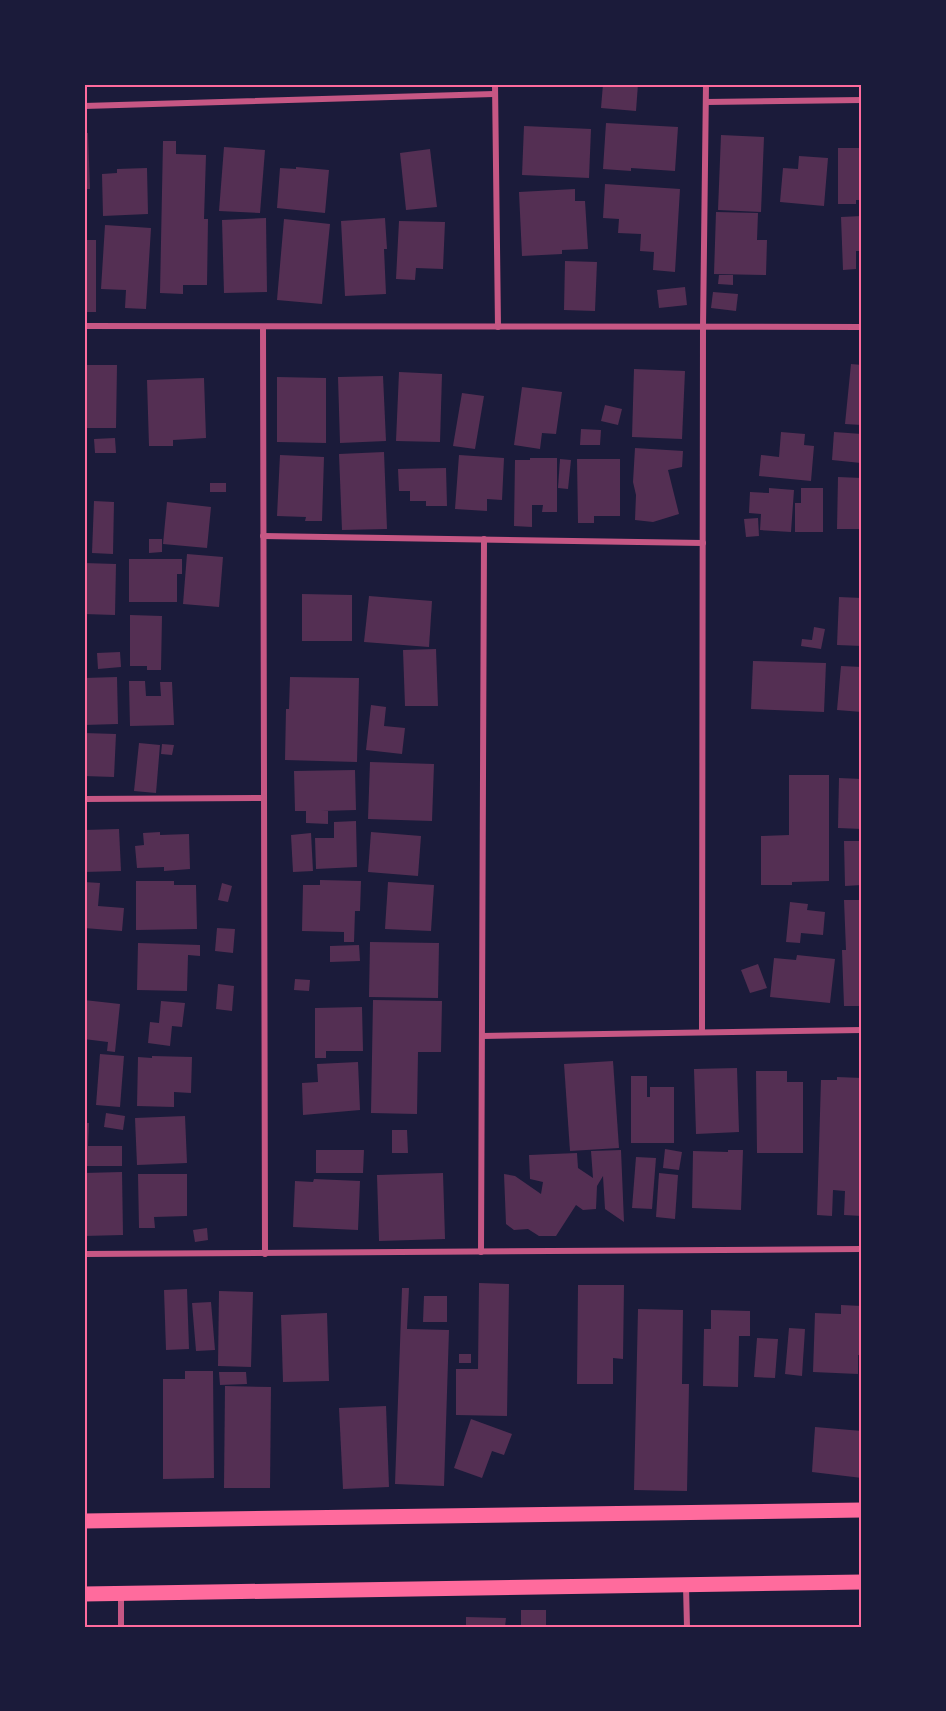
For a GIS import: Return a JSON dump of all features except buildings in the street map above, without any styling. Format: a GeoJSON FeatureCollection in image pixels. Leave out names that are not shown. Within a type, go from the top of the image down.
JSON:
{"type":"FeatureCollection","features":[{"type":"Feature","properties":{"kind":"main road"},"geometry":{"type":"LineString","coordinates":[[84,1521],[862,1510]]}},
{"type":"Feature","properties":{"kind":"main road"},"geometry":{"type":"LineString","coordinates":[[84,1594],[862,1582]]}},
{"type":"Feature","properties":{"kind":"street"},"geometry":{"type":"LineString","coordinates":[[495,84],[498,327]]}},
{"type":"Feature","properties":{"kind":"street"},"geometry":{"type":"LineString","coordinates":[[702,1031],[703,327],[706,84]]}},
{"type":"Feature","properties":{"kind":"street"},"geometry":{"type":"LineString","coordinates":[[84,106],[494,94]]}},
{"type":"Feature","properties":{"kind":"street"},"geometry":{"type":"LineString","coordinates":[[706,102],[862,100]]}},
{"type":"Feature","properties":{"kind":"street"},"geometry":{"type":"LineString","coordinates":[[84,326],[862,327]]}},
{"type":"Feature","properties":{"kind":"street"},"geometry":{"type":"LineString","coordinates":[[262,327],[265,1254]]}},
{"type":"Feature","properties":{"kind":"street"},"geometry":{"type":"LineString","coordinates":[[263,536],[703,543]]}},
{"type":"Feature","properties":{"kind":"street"},"geometry":{"type":"LineString","coordinates":[[481,1252],[484,539]]}},
{"type":"Feature","properties":{"kind":"street"},"geometry":{"type":"LineString","coordinates":[[84,799],[263,798]]}},
{"type":"Feature","properties":{"kind":"street"},"geometry":{"type":"LineString","coordinates":[[482,1036],[862,1030]]}},
{"type":"Feature","properties":{"kind":"street"},"geometry":{"type":"LineString","coordinates":[[84,1254],[862,1249]]}},
{"type":"Feature","properties":{"kind":"street"},"geometry":{"type":"LineString","coordinates":[[686,1585],[687,1627]]}},
{"type":"Feature","properties":{"kind":"street"},"geometry":{"type":"LineString","coordinates":[[121,1594],[121,1627]]}}]}
